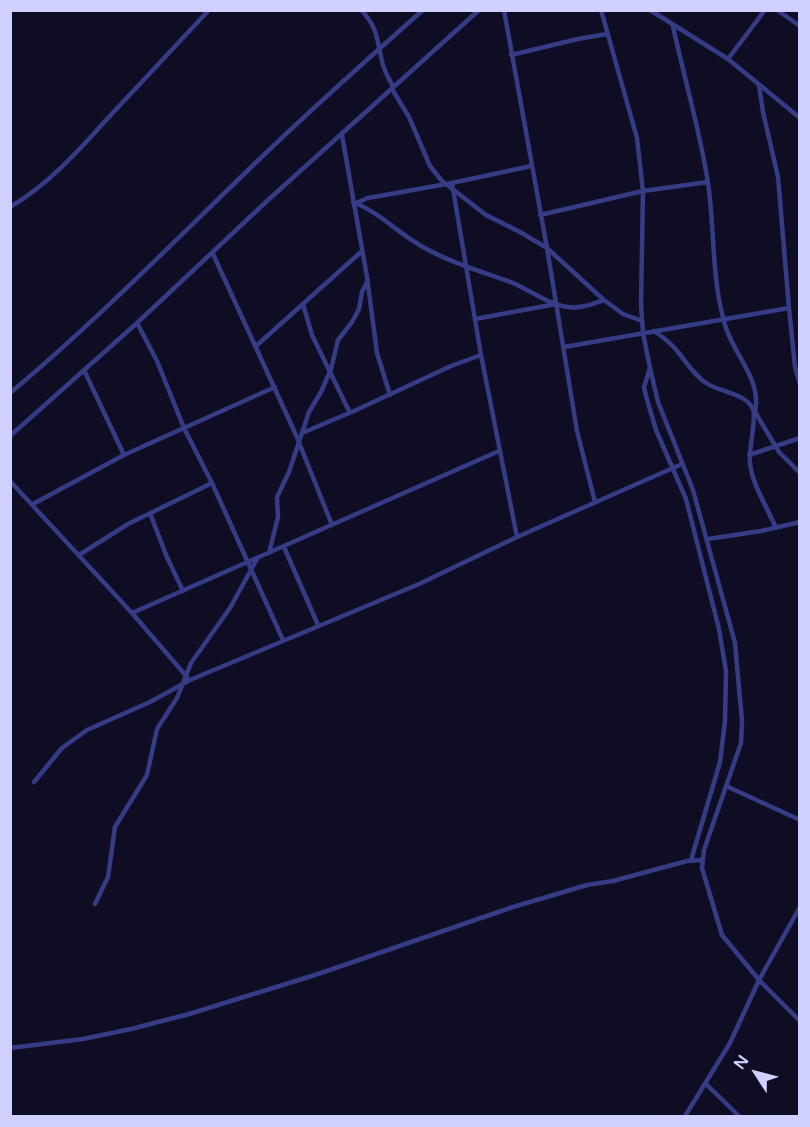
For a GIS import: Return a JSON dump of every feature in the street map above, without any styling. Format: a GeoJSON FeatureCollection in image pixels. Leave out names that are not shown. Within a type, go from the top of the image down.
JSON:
{"type":"FeatureCollection","features":[{"type":"Feature","properties":{"kind":"street"},"geometry":{"type":"LineString","coordinates":[[10,207],[31,195],[55,174],[209,10]]}},
{"type":"Feature","properties":{"kind":"street"},"geometry":{"type":"LineString","coordinates":[[361,10],[374,28],[384,67],[430,166],[446,184],[486,215],[547,248],[604,300],[623,314],[642,321]]}},
{"type":"Feature","properties":{"kind":"street"},"geometry":{"type":"LineString","coordinates":[[10,393],[49,361],[270,149],[423,10]]}},
{"type":"Feature","properties":{"kind":"street"},"geometry":{"type":"LineString","coordinates":[[10,436],[479,10]]}},
{"type":"Feature","properties":{"kind":"street"},"geometry":{"type":"LineString","coordinates":[[504,10],[530,149],[577,431],[595,502]]}},
{"type":"Feature","properties":{"kind":"street"},"geometry":{"type":"LineString","coordinates":[[601,10],[637,138],[642,191],[640,265],[642,321],[650,368],[658,402],[693,490],[708,539],[733,632],[739,671],[741,742],[701,860],[709,898],[722,935],[759,980],[800,1021]]}},
{"type":"Feature","properties":{"kind":"street"},"geometry":{"type":"LineString","coordinates":[[650,10],[728,59],[800,118]]}},
{"type":"Feature","properties":{"kind":"street"},"geometry":{"type":"LineString","coordinates":[[728,59],[765,10]]}},
{"type":"Feature","properties":{"kind":"street"},"geometry":{"type":"LineString","coordinates":[[777,10],[800,26]]}},
{"type":"Feature","properties":{"kind":"street"},"geometry":{"type":"LineString","coordinates":[[673,26],[708,182],[718,286],[724,318],[729,334],[753,382],[757,400],[749,455],[750,465],[754,481],[776,528]]}},
{"type":"Feature","properties":{"kind":"street"},"geometry":{"type":"LineString","coordinates":[[512,56],[607,34]]}},
{"type":"Feature","properties":{"kind":"street"},"geometry":{"type":"LineString","coordinates":[[759,85],[778,177],[789,308],[800,384]]}},
{"type":"Feature","properties":{"kind":"street"},"geometry":{"type":"LineString","coordinates":[[342,135],[368,280],[377,353],[390,395]]}},
{"type":"Feature","properties":{"kind":"street"},"geometry":{"type":"LineString","coordinates":[[355,203],[368,198],[452,183],[531,165]]}},
{"type":"Feature","properties":{"kind":"street"},"geometry":{"type":"LineString","coordinates":[[540,215],[642,191],[708,182]]}},
{"type":"Feature","properties":{"kind":"street"},"geometry":{"type":"LineString","coordinates":[[452,183],[481,355],[517,537]]}},
{"type":"Feature","properties":{"kind":"street"},"geometry":{"type":"LineString","coordinates":[[355,203],[423,247],[465,267],[515,284],[556,304],[575,308],[604,300]]}},
{"type":"Feature","properties":{"kind":"street"},"geometry":{"type":"LineString","coordinates":[[256,346],[362,250]]}},
{"type":"Feature","properties":{"kind":"street"},"geometry":{"type":"LineString","coordinates":[[213,254],[275,387],[332,525]]}},
{"type":"Feature","properties":{"kind":"street"},"geometry":{"type":"LineString","coordinates":[[268,554],[278,517],[277,497],[289,472],[309,412],[330,373],[338,340],[359,309],[368,280]]}},
{"type":"Feature","properties":{"kind":"street"},"geometry":{"type":"LineString","coordinates":[[303,304],[312,335],[350,413]]}},
{"type":"Feature","properties":{"kind":"street"},"geometry":{"type":"LineString","coordinates":[[475,319],[556,304]]}},
{"type":"Feature","properties":{"kind":"street"},"geometry":{"type":"LineString","coordinates":[[564,347],[789,308]]}},
{"type":"Feature","properties":{"kind":"street"},"geometry":{"type":"LineString","coordinates":[[137,323],[157,361],[184,428],[212,483],[283,640]]}},
{"type":"Feature","properties":{"kind":"street"},"geometry":{"type":"LineString","coordinates":[[654,331],[677,350],[700,378],[719,390],[747,400],[778,452],[800,473]]}},
{"type":"Feature","properties":{"kind":"street"},"geometry":{"type":"LineString","coordinates":[[296,435],[350,413],[451,366],[481,355]]}},
{"type":"Feature","properties":{"kind":"street"},"geometry":{"type":"LineString","coordinates":[[650,368],[644,387],[645,396],[656,430],[686,499],[719,629],[726,671],[725,721],[720,762],[691,860]]}},
{"type":"Feature","properties":{"kind":"street"},"geometry":{"type":"LineString","coordinates":[[84,370],[124,455]]}},
{"type":"Feature","properties":{"kind":"street"},"geometry":{"type":"LineString","coordinates":[[33,504],[124,455],[275,387]]}},
{"type":"Feature","properties":{"kind":"street"},"geometry":{"type":"LineString","coordinates":[[749,455],[800,438]]}},
{"type":"Feature","properties":{"kind":"street"},"geometry":{"type":"LineString","coordinates":[[132,613],[499,451]]}},
{"type":"Feature","properties":{"kind":"street"},"geometry":{"type":"LineString","coordinates":[[94,904],[108,877],[116,827],[147,775],[157,729],[188,678],[419,584],[517,537],[682,464]]}},
{"type":"Feature","properties":{"kind":"street"},"geometry":{"type":"LineString","coordinates":[[10,481],[132,613],[188,678]]}},
{"type":"Feature","properties":{"kind":"street"},"geometry":{"type":"LineString","coordinates":[[79,555],[107,535],[212,483]]}},
{"type":"Feature","properties":{"kind":"street"},"geometry":{"type":"LineString","coordinates":[[150,513],[183,591]]}},
{"type":"Feature","properties":{"kind":"street"},"geometry":{"type":"LineString","coordinates":[[708,539],[800,522]]}},
{"type":"Feature","properties":{"kind":"street"},"geometry":{"type":"LineString","coordinates":[[284,547],[318,625]]}},
{"type":"Feature","properties":{"kind":"street"},"geometry":{"type":"LineString","coordinates":[[188,678],[191,663],[230,608],[257,559]]}},
{"type":"Feature","properties":{"kind":"street"},"geometry":{"type":"LineString","coordinates":[[34,782],[62,748],[75,737],[182,685]]}},
{"type":"Feature","properties":{"kind":"street"},"geometry":{"type":"LineString","coordinates":[[726,786],[800,820]]}},
{"type":"Feature","properties":{"kind":"street"},"geometry":{"type":"LineString","coordinates":[[10,1048],[83,1039],[189,1014],[315,975],[513,907],[587,885],[691,860],[701,860]]}},
{"type":"Feature","properties":{"kind":"street"},"geometry":{"type":"LineString","coordinates":[[685,1116],[738,1028],[759,980],[800,907]]}},
{"type":"Feature","properties":{"kind":"street"},"geometry":{"type":"LineString","coordinates":[[706,1084],[739,1116]]}}]}
